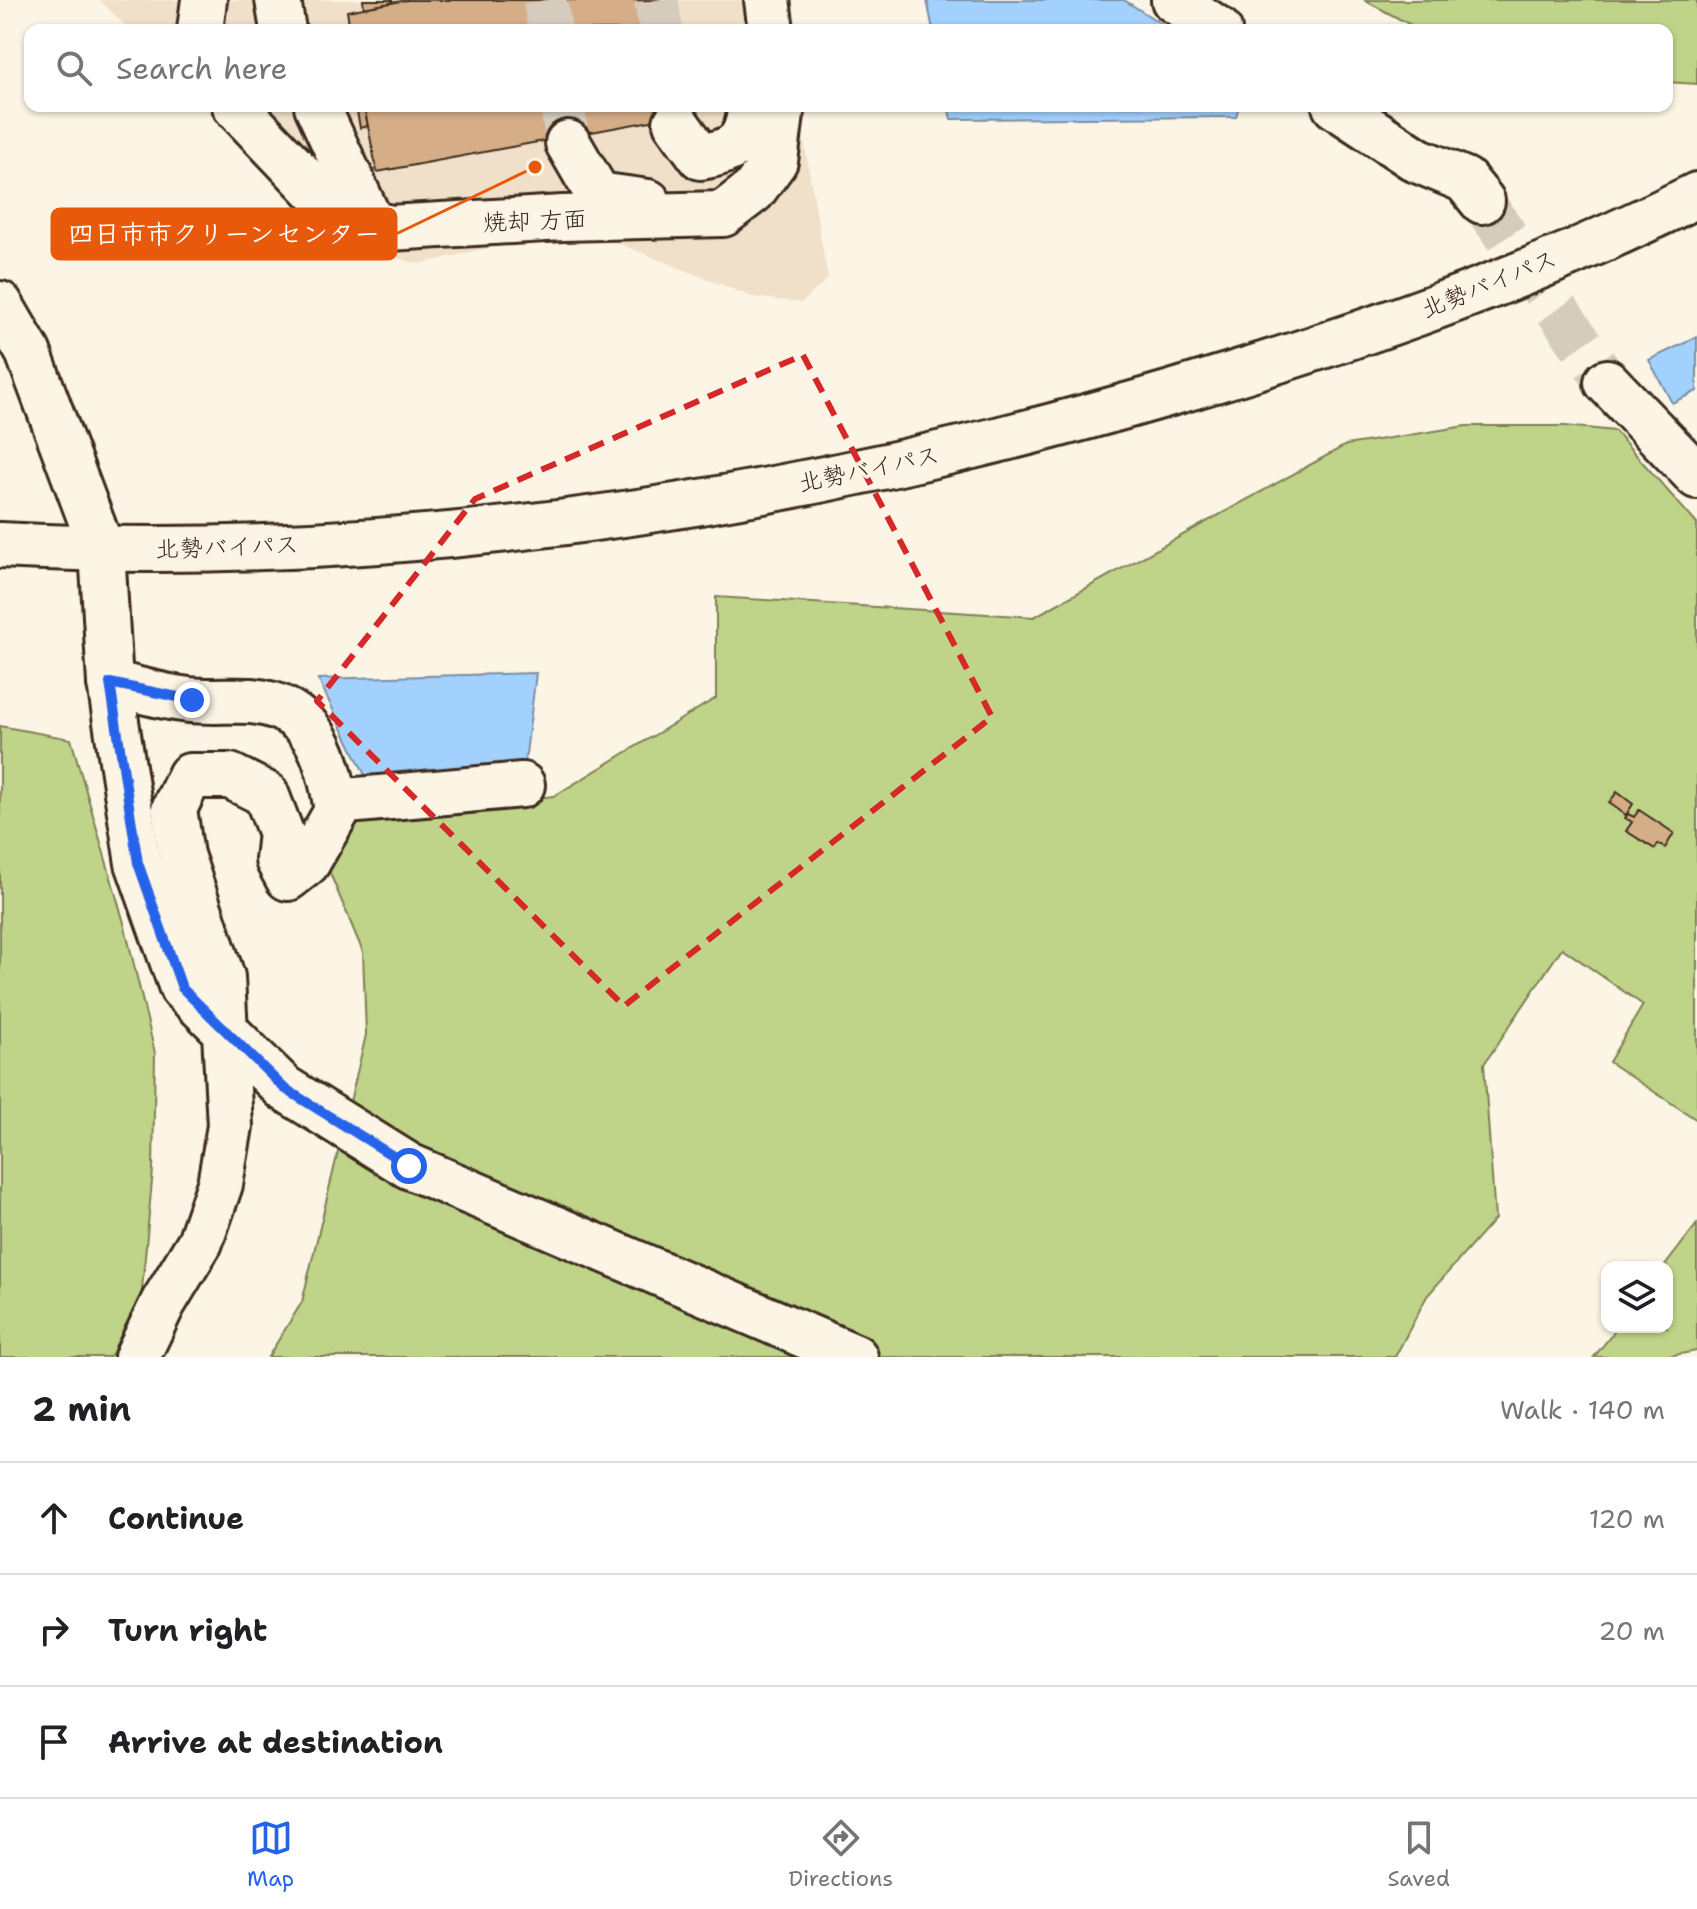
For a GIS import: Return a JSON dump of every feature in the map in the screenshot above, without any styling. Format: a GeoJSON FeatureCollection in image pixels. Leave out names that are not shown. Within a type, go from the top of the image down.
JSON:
{"type":"FeatureCollection","features":[{"type":"Feature","properties":{"kind":"main road"},"geometry":{"type":"LineString","coordinates":[[201,24],[204,0]]}},
{"type":"Feature","properties":{"kind":"main road"},"geometry":{"type":"LineString","coordinates":[[278,0],[282,24]]}},
{"type":"Feature","properties":{"kind":"main road"},"geometry":{"type":"LineString","coordinates":[[740,0],[742,24]]}},
{"type":"Feature","properties":{"kind":"main road"},"geometry":{"type":"LineString","coordinates":[[767,0],[770,24]]}},
{"type":"Feature","properties":{"kind":"main road"},"geometry":{"type":"LineString","coordinates":[[1174,0],[1210,24]]}},
{"type":"Feature","properties":{"kind":"main road"},"geometry":{"type":"LineString","coordinates":[[241,112],[354,218]]}},
{"type":"Feature","properties":{"kind":"main road"},"geometry":{"type":"LineString","coordinates":[[319,112],[354,218]]}},
{"type":"Feature","properties":{"kind":"main road"},"geometry":{"type":"LineString","coordinates":[[676,123],[701,157],[730,151],[748,131],[750,112]]}},
{"type":"Feature","properties":{"kind":"main road","name":"焼却 方面"},"geometry":{"type":"LineString","coordinates":[[354,218],[389,228],[723,214],[753,191],[775,161],[781,112]]}},
{"type":"Feature","properties":{"kind":"main road"},"geometry":{"type":"LineString","coordinates":[[1344,112],[1417,160],[1465,180],[1482,201]]}},
{"type":"Feature","properties":{"kind":"main road"},"geometry":{"type":"LineString","coordinates":[[568,143],[598,195],[650,202],[692,214]]}},
{"type":"Feature","properties":{"kind":"main road","name":"北勢バイパス"},"geometry":{"type":"LineString","coordinates":[[0,545],[102,550],[201,550],[415,539],[650,511],[869,472],[1077,420],[1281,361],[1476,292],[1697,195]]}},
{"type":"Feature","properties":{"kind":"main road"},"geometry":{"type":"LineString","coordinates":[[0,304],[28,352],[102,550],[110,683],[138,863],[182,988],[284,1088],[409,1166],[855,1357]]}},
{"type":"Feature","properties":{"kind":"main road"},"geometry":{"type":"LineString","coordinates":[[1607,382],[1697,476]]}},
{"type":"Feature","properties":{"kind":"main road"},"geometry":{"type":"LineString","coordinates":[[110,683],[181,699],[267,703],[297,716],[311,728],[327,759],[321,834],[288,878],[278,860],[281,833],[266,794],[230,776],[190,776],[174,809],[181,855],[222,977],[230,1126],[220,1184],[200,1242],[163,1303],[137,1357]]}},
{"type":"Feature","properties":{"kind":"main road"},"geometry":{"type":"LineString","coordinates":[[321,834],[522,785]]}},
{"type":"Feature","properties":{"kind":"highlighted area"},"geometry":{"type":"Polygon","coordinates":[[[803,355],[992,717],[624,1006],[317,701],[475,499],[803,355]]]}},
{"type":"Feature","properties":{"kind":"shaded area"},"geometry":{"type":"Polygon","coordinates":[[[100,0],[779,0],[783,24],[123,24],[100,0]]]}},
{"type":"Feature","properties":{"kind":"shaded area"},"geometry":{"type":"Polygon","coordinates":[[[209,112],[799,112],[828,279],[801,303],[752,297],[597,235],[545,235],[419,264],[370,251],[322,228],[209,112]]]}},
{"type":"Feature","properties":{"kind":"green space"},"geometry":{"type":"Polygon","coordinates":[[[1364,0],[1697,0],[1697,84],[1673,82],[1673,24],[1409,24],[1364,0]]]}},
{"type":"Feature","properties":{"kind":"green space"},"geometry":{"type":"Polygon","coordinates":[[[1466,426],[1565,426],[1615,431],[1697,524],[1697,1120],[1609,1062],[1643,1005],[1562,948],[1484,1064],[1495,1219],[1427,1296],[1395,1357],[268,1357],[302,1302],[366,1035],[363,952],[324,859],[353,812],[476,805],[554,796],[716,698],[716,597],[1034,617],[1346,445],[1466,426]]]}},
{"type":"Feature","properties":{"kind":"green space"},"geometry":{"type":"Polygon","coordinates":[[[0,726],[71,739],[124,923],[155,1053],[153,1170],[139,1322],[109,1357],[0,1357],[0,726]]]}},
{"type":"Feature","properties":{"kind":"green space"},"geometry":{"type":"Polygon","coordinates":[[[1697,1224],[1697,1351],[1664,1357],[1594,1357],[1613,1333],[1673,1333],[1673,1261],[1669,1261],[1697,1224]]]}},
{"type":"Feature","properties":{"kind":"water"},"geometry":{"type":"Polygon","coordinates":[[[927,0],[1124,0],[1162,24],[932,24],[927,0]]]}},
{"type":"Feature","properties":{"kind":"water"},"geometry":{"type":"Polygon","coordinates":[[[949,112],[1237,112],[1236,117],[951,119],[949,112]]]}},
{"type":"Feature","properties":{"kind":"water"},"geometry":{"type":"Polygon","coordinates":[[[1697,337],[1697,391],[1672,403],[1649,360],[1697,337]]]}},
{"type":"Feature","properties":{"kind":"water"},"geometry":{"type":"Polygon","coordinates":[[[536,673],[525,762],[366,777],[318,679],[536,673]]]}},
{"type":"Feature","properties":{"kind":"building"},"geometry":{"type":"Polygon","coordinates":[[[363,0],[392,0],[393,3],[364,8],[363,0]]]}},
{"type":"Feature","properties":{"kind":"building"},"geometry":{"type":"Polygon","coordinates":[[[407,0],[673,0],[677,24],[349,24],[347,11],[407,0]]]}},
{"type":"Feature","properties":{"kind":"building"},"geometry":{"type":"Polygon","coordinates":[[[357,112],[365,112],[368,126],[360,128],[357,112]]]}},
{"type":"Feature","properties":{"kind":"building"},"geometry":{"type":"Polygon","coordinates":[[[365,112],[694,112],[694,113],[377,172],[365,112]]]}},
{"type":"Feature","properties":{"kind":"building"},"geometry":{"type":"Polygon","coordinates":[[[1617,792],[1633,804],[1626,815],[1609,803],[1617,792]]]}},
{"type":"Feature","properties":{"kind":"building"},"geometry":{"type":"Polygon","coordinates":[[[1639,810],[1674,833],[1665,848],[1658,844],[1655,849],[1626,831],[1632,822],[1625,818],[1628,814],[1634,817],[1639,810]]]}},
{"type":"Feature","properties":{"kind":"tunnel"},"geometry":{"type":"LineString","coordinates":[[545,0],[549,24]]}},
{"type":"Feature","properties":{"kind":"tunnel"},"geometry":{"type":"LineString","coordinates":[[656,0],[660,24]]}},
{"type":"Feature","properties":{"kind":"tunnel"},"geometry":{"type":"LineString","coordinates":[[563,112],[568,143]]}},
{"type":"Feature","properties":{"kind":"tunnel"},"geometry":{"type":"LineString","coordinates":[[1482,201],[1607,382]]}},
{"type":"Feature","properties":{"kind":"place","name":"四日市市クリーンセンター"},"geometry":{"type":"Point","coordinates":[535,167]}},
{"type":"Feature","properties":{"kind":"route"},"geometry":{"type":"LineString","coordinates":[[192,700],[110,683],[138,863],[182,988],[284,1088],[409,1166]]}}]}
